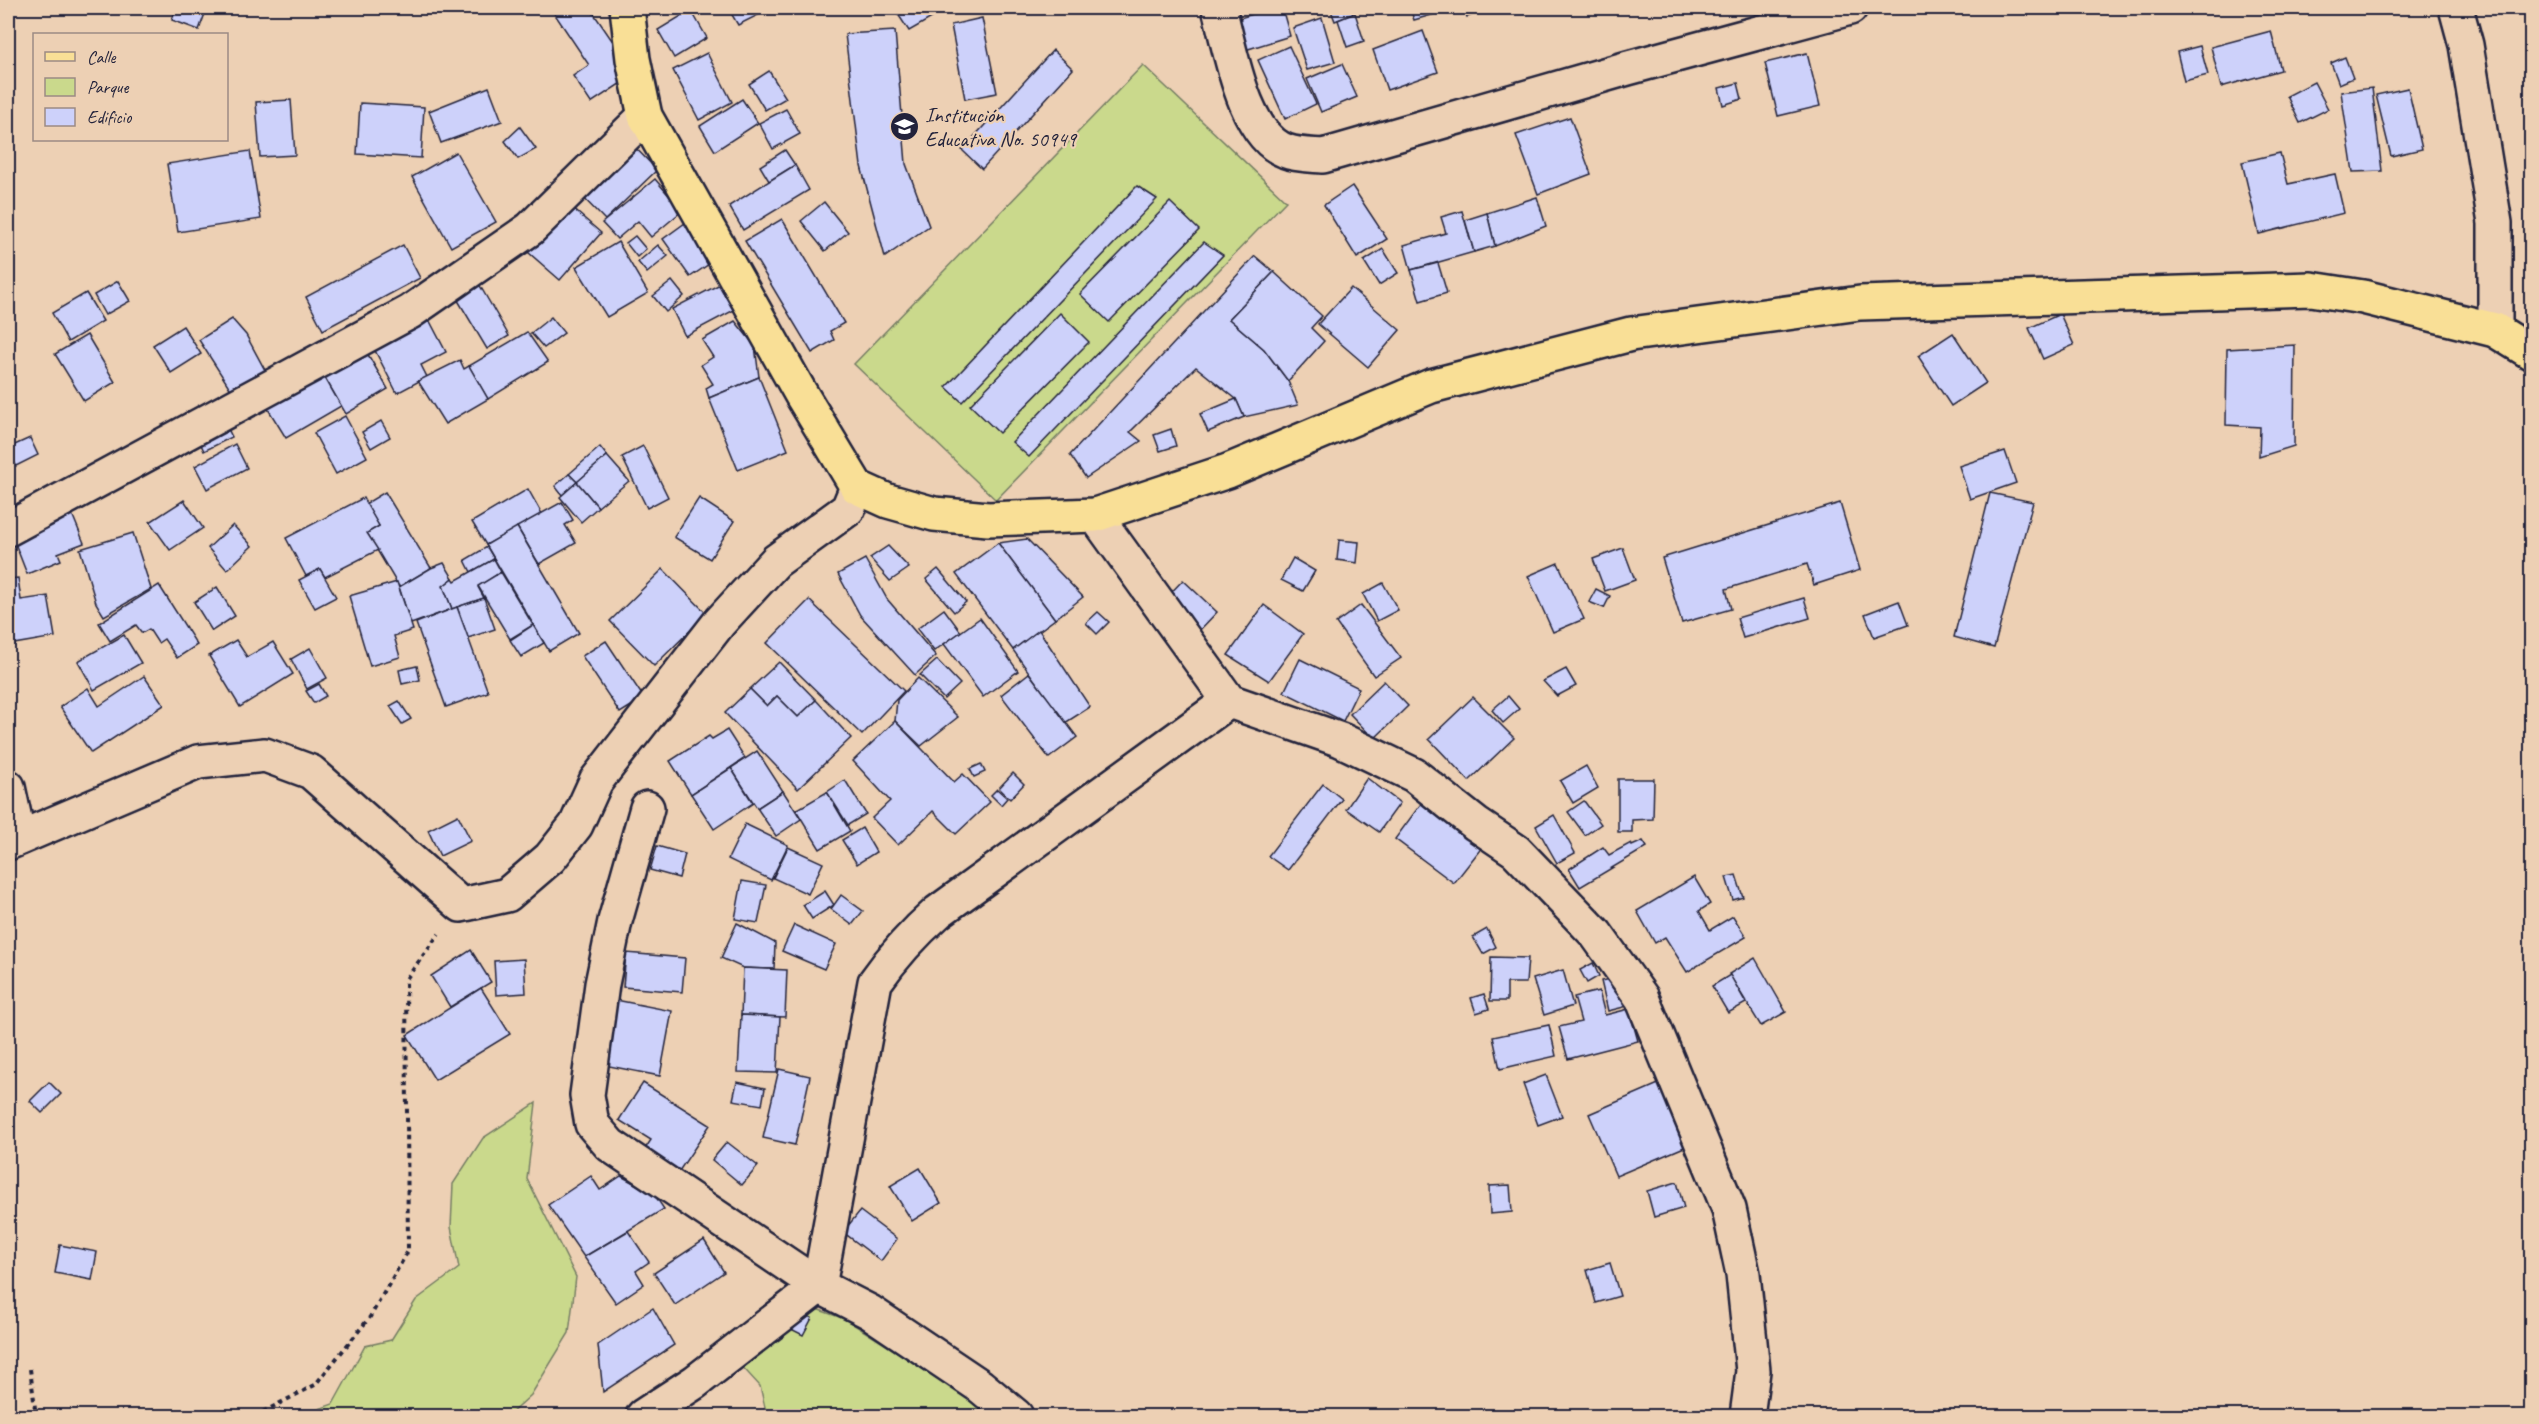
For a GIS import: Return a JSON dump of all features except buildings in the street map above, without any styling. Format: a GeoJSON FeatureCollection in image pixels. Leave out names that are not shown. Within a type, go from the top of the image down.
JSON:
{"type":"FeatureCollection","features":[{"type":"Feature","properties":{"kind":"main road"},"geometry":{"type":"LineString","coordinates":[[627,8],[633,59],[645,116],[801,394],[857,487],[888,501],[934,514],[988,519],[1095,515],[1228,471],[1431,386],[1631,334],[1764,314],[1860,303],[2311,289],[2363,297],[2495,330],[2532,353]]}},
{"type":"Feature","properties":{"kind":"street"},"geometry":{"type":"LineString","coordinates":[[1220,8],[1247,108],[1262,134],[1285,151],[1323,156],[1628,68],[1850,8]]}},
{"type":"Feature","properties":{"kind":"street"},"geometry":{"type":"LineString","coordinates":[[2456,8],[2466,45],[2494,223],[2495,330]]}},
{"type":"Feature","properties":{"kind":"street"},"geometry":{"type":"LineString","coordinates":[[8,529],[410,312],[530,229],[645,116]]}},
{"type":"Feature","properties":{"kind":"street"},"geometry":{"type":"LineString","coordinates":[[8,787],[13,840],[198,762],[265,755],[311,772],[461,905],[507,896],[550,858],[576,825],[596,781],[719,623],[776,561],[848,509],[857,487]]}},
{"type":"Feature","properties":{"kind":"street"},"geometry":{"type":"LineString","coordinates":[[1095,515],[1229,701],[1341,740],[1414,775],[1476,824],[1516,851],[1596,934],[1642,998],[1729,1209],[1743,1274],[1753,1371],[1747,1416]]}},
{"type":"Feature","properties":{"kind":"street"},"geometry":{"type":"LineString","coordinates":[[644,1416],[695,1382],[819,1287],[875,982],[886,965],[911,936],[938,912],[1229,701]]}},
{"type":"Feature","properties":{"kind":"street"},"geometry":{"type":"LineString","coordinates":[[647,808],[615,921],[602,984],[586,1095],[592,1124],[610,1145],[819,1287],[870,1312],[980,1386],[1016,1416]]}},
{"type":"Feature","properties":{"kind":"path"},"geometry":{"type":"LineString","coordinates":[[255,1416],[315,1385],[370,1317],[408,1251],[406,979],[461,905]]}},
{"type":"Feature","properties":{"kind":"path"},"geometry":{"type":"LineString","coordinates":[[30,1369],[36,1416]]}},
{"type":"Feature","properties":{"kind":"green space"},"geometry":{"type":"Polygon","coordinates":[[[1143,65],[1286,201],[996,500],[854,364],[1143,65]]]}},
{"type":"Feature","properties":{"kind":"green space"},"geometry":{"type":"Polygon","coordinates":[[[536,1103],[527,1179],[576,1277],[569,1333],[531,1395],[508,1416],[300,1416],[333,1404],[365,1346],[391,1340],[416,1300],[459,1268],[451,1227],[453,1184],[483,1138],[536,1103]]]}},
{"type":"Feature","properties":{"kind":"green space"},"geometry":{"type":"Polygon","coordinates":[[[779,1296],[845,1319],[910,1360],[965,1390],[1003,1416],[767,1416],[760,1386],[737,1361],[779,1296]]]}},
{"type":"Feature","properties":{"kind":"place","name":"Institución Educativa No. 50949"},"geometry":{"type":"Point","coordinates":[904,127]}}]}
